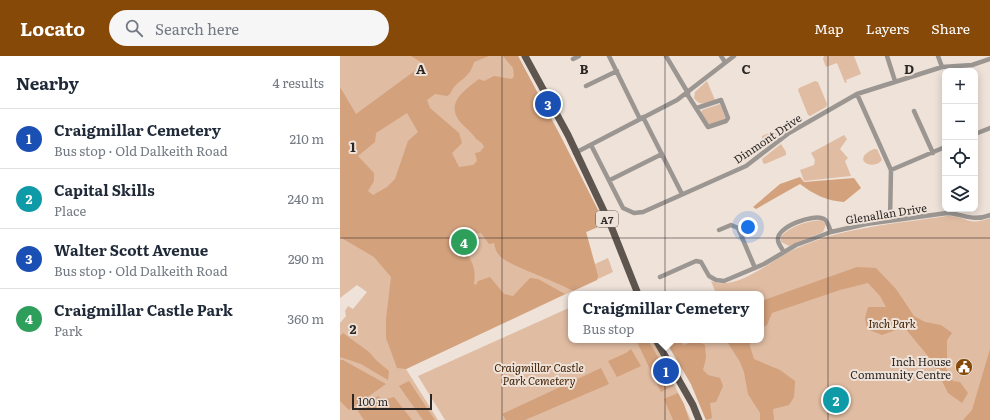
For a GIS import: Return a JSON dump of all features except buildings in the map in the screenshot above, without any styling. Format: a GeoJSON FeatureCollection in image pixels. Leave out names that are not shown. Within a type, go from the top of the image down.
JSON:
{"type":"FeatureCollection","features":[{"type":"Feature","properties":{"kind":"main road","name":"A7"},"geometry":{"type":"LineString","coordinates":[[526,56],[568,135],[610,226],[637,291]]}},
{"type":"Feature","properties":{"kind":"main road"},"geometry":{"type":"LineString","coordinates":[[658,343],[693,405],[699,420]]}},
{"type":"Feature","properties":{"kind":"street"},"geometry":{"type":"LineString","coordinates":[[573,59],[579,56]]}},
{"type":"Feature","properties":{"kind":"street"},"geometry":{"type":"LineString","coordinates":[[609,56],[682,194]]}},
{"type":"Feature","properties":{"kind":"street"},"geometry":{"type":"LineString","coordinates":[[666,56],[697,108],[698,114],[708,127],[726,121],[728,118],[721,100],[697,108]]}},
{"type":"Feature","properties":{"kind":"street"},"geometry":{"type":"LineString","coordinates":[[721,56],[725,62]]}},
{"type":"Feature","properties":{"kind":"street"},"geometry":{"type":"LineString","coordinates":[[575,153],[687,93],[734,56]]}},
{"type":"Feature","properties":{"kind":"street"},"geometry":{"type":"LineString","coordinates":[[887,56],[895,81]]}},
{"type":"Feature","properties":{"kind":"street"},"geometry":{"type":"LineString","coordinates":[[938,56],[942,67]]}},
{"type":"Feature","properties":{"kind":"street","name":"Dinmont Drive"},"geometry":{"type":"LineString","coordinates":[[591,144],[623,208],[634,213],[643,212],[746,166],[789,133],[857,94],[942,67],[972,65],[990,59]]}},
{"type":"Feature","properties":{"kind":"street"},"geometry":{"type":"LineString","coordinates":[[586,86],[617,71]]}},
{"type":"Feature","properties":{"kind":"street"},"geometry":{"type":"LineString","coordinates":[[857,94],[891,170],[890,220]]}},
{"type":"Feature","properties":{"kind":"street"},"geometry":{"type":"LineString","coordinates":[[914,111],[933,153]]}},
{"type":"Feature","properties":{"kind":"street"},"geometry":{"type":"LineString","coordinates":[[978,133],[990,128]]}},
{"type":"Feature","properties":{"kind":"street"},"geometry":{"type":"LineString","coordinates":[[891,170],[942,148]]}},
{"type":"Feature","properties":{"kind":"street"},"geometry":{"type":"LineString","coordinates":[[610,180],[662,154]]}},
{"type":"Feature","properties":{"kind":"street","name":"Glenallan Drive"},"geometry":{"type":"LineString","coordinates":[[660,277],[696,261],[701,262],[709,276],[716,280],[724,281],[755,268],[784,251],[831,232],[890,220],[947,213],[958,214],[967,218],[976,219],[990,215]]}},
{"type":"Feature","properties":{"kind":"street"},"geometry":{"type":"LineString","coordinates":[[784,251],[778,241],[778,236],[781,232],[797,222],[818,216],[826,220],[831,232]]}},
{"type":"Feature","properties":{"kind":"street"},"geometry":{"type":"LineString","coordinates":[[719,230],[731,225],[738,228],[755,268]]}},
{"type":"Feature","properties":{"kind":"green space"},"geometry":{"type":"Polygon","coordinates":[[[340,56],[518,56],[605,224],[586,232],[595,264],[608,258],[613,272],[572,291],[568,291],[568,293],[406,369],[438,420],[340,420],[340,323],[346,316],[345,311],[348,306],[353,309],[367,292],[357,285],[340,298],[340,56]]]}},
{"type":"Feature","properties":{"kind":"green space"},"geometry":{"type":"Polygon","coordinates":[[[411,56],[489,56],[474,62],[469,73],[456,85],[450,94],[447,96],[435,94],[427,100],[430,108],[459,133],[462,143],[452,153],[459,167],[473,165],[477,161],[475,153],[480,152],[484,147],[456,116],[455,109],[458,98],[479,79],[484,81],[494,76],[512,79],[514,76],[513,68],[503,56],[518,56],[605,224],[586,232],[598,276],[597,280],[573,291],[504,259],[497,252],[494,243],[489,244],[481,233],[466,236],[465,250],[473,266],[475,274],[474,284],[476,285],[478,281],[490,277],[504,294],[513,296],[530,278],[538,279],[565,294],[406,369],[397,368],[386,338],[386,319],[391,277],[374,257],[340,237],[340,87],[356,114],[424,64],[411,56]],[[407,113],[376,133],[375,142],[358,156],[374,173],[374,181],[368,191],[373,195],[387,187],[395,179],[408,141],[418,132],[407,113]]]}},
{"type":"Feature","properties":{"kind":"green space"},"geometry":{"type":"Polygon","coordinates":[[[824,56],[854,56],[861,74],[846,80],[847,82],[845,83],[837,63],[826,67],[823,59],[824,56]]]}},
{"type":"Feature","properties":{"kind":"green space"},"geometry":{"type":"Polygon","coordinates":[[[707,81],[715,100],[706,103],[699,103],[694,98],[695,92],[707,81]]]}},
{"type":"Feature","properties":{"kind":"green space"},"geometry":{"type":"Polygon","coordinates":[[[815,81],[818,82],[827,104],[826,107],[810,116],[808,115],[798,90],[799,88],[815,81]]]}},
{"type":"Feature","properties":{"kind":"green space"},"geometry":{"type":"Polygon","coordinates":[[[720,104],[725,117],[724,120],[709,125],[701,113],[702,110],[720,104]]]}},
{"type":"Feature","properties":{"kind":"green space"},"geometry":{"type":"Polygon","coordinates":[[[781,128],[784,132],[763,149],[762,136],[781,128]]]}},
{"type":"Feature","properties":{"kind":"green space"},"geometry":{"type":"Polygon","coordinates":[[[844,135],[847,139],[840,149],[848,158],[845,161],[851,176],[804,181],[800,170],[814,165],[815,160],[811,153],[844,135]]]}},
{"type":"Feature","properties":{"kind":"green space"},"geometry":{"type":"Polygon","coordinates":[[[781,144],[786,152],[786,155],[765,164],[763,163],[762,159],[781,144]]]}},
{"type":"Feature","properties":{"kind":"green space"},"geometry":{"type":"Polygon","coordinates":[[[877,149],[882,160],[873,165],[865,163],[863,160],[864,157],[867,153],[877,149]]]}},
{"type":"Feature","properties":{"kind":"green space"},"geometry":{"type":"Polygon","coordinates":[[[800,177],[804,182],[854,178],[861,188],[844,202],[820,196],[800,184],[756,209],[753,207],[780,184],[800,177]]]}},
{"type":"Feature","properties":{"kind":"green space","name":"Inch Park"},"geometry":{"type":"Polygon","coordinates":[[[947,216],[954,216],[971,221],[990,218],[990,420],[706,420],[691,384],[667,343],[764,343],[764,291],[715,291],[711,281],[721,283],[742,279],[793,250],[811,242],[849,231],[947,216]]]}},
{"type":"Feature","properties":{"kind":"green space"},"geometry":{"type":"Polygon","coordinates":[[[821,220],[826,224],[823,232],[789,246],[781,242],[781,236],[790,229],[804,223],[821,220]]]}},
{"type":"Feature","properties":{"kind":"green space"},"geometry":{"type":"Polygon","coordinates":[[[857,267],[876,268],[896,289],[914,316],[925,322],[941,325],[952,333],[947,340],[947,359],[943,363],[953,381],[960,382],[968,393],[962,403],[948,393],[932,361],[904,327],[882,335],[867,329],[865,318],[868,307],[886,307],[880,296],[868,283],[840,290],[772,313],[767,325],[764,326],[764,300],[857,267]]]}},
{"type":"Feature","properties":{"kind":"green space","name":"Craigmillar Castle Park Cemetery"},"geometry":{"type":"Polygon","coordinates":[[[568,308],[568,343],[654,343],[691,420],[445,420],[418,376],[568,308]]]}},
{"type":"Feature","properties":{"kind":"green space"},"geometry":{"type":"Polygon","coordinates":[[[343,333],[369,352],[389,371],[388,380],[361,364],[340,357],[340,336],[343,333]]]}},
{"type":"Feature","properties":{"kind":"green space"},"geometry":{"type":"Polygon","coordinates":[[[637,343],[650,343],[674,385],[661,392],[637,343]]]}},
{"type":"Feature","properties":{"kind":"green space"},"geometry":{"type":"Polygon","coordinates":[[[667,343],[682,343],[683,345],[690,343],[700,343],[705,345],[706,358],[703,370],[708,375],[720,378],[723,386],[716,402],[710,403],[712,418],[706,420],[691,384],[667,343]]]}},
{"type":"Feature","properties":{"kind":"green space"},"geometry":{"type":"Polygon","coordinates":[[[728,343],[750,343],[754,359],[780,370],[795,381],[794,397],[789,405],[773,409],[774,420],[760,420],[760,413],[748,394],[744,372],[740,362],[728,343]]]}},
{"type":"Feature","properties":{"kind":"green space"},"geometry":{"type":"Polygon","coordinates":[[[631,349],[641,366],[617,377],[608,361],[626,353],[631,349]]]}},
{"type":"Feature","properties":{"kind":"green space"},"geometry":{"type":"Polygon","coordinates":[[[990,349],[990,420],[963,420],[972,410],[990,349]]]}},
{"type":"Feature","properties":{"kind":"green space"},"geometry":{"type":"Polygon","coordinates":[[[340,360],[343,360],[386,384],[349,410],[340,401],[340,360]]]}},
{"type":"Feature","properties":{"kind":"green space"},"geometry":{"type":"Polygon","coordinates":[[[601,368],[609,384],[525,420],[506,420],[502,414],[601,368]]]}},
{"type":"Feature","properties":{"kind":"green space"},"geometry":{"type":"Polygon","coordinates":[[[409,381],[435,420],[423,420],[399,386],[409,381]]]}},
{"type":"Feature","properties":{"kind":"green space"},"geometry":{"type":"Polygon","coordinates":[[[678,393],[684,404],[689,420],[673,420],[664,399],[678,393]]]}},
{"type":"Feature","properties":{"kind":"green space"},"geometry":{"type":"Polygon","coordinates":[[[378,396],[383,400],[394,397],[412,420],[364,420],[358,411],[378,396]]]}},
{"type":"Feature","properties":{"kind":"place","name":"Walter Scott Avenue"},"geometry":{"type":"Point","coordinates":[548,104]}},
{"type":"Feature","properties":{"kind":"place","name":"Craigmillar Castle Park"},"geometry":{"type":"Point","coordinates":[464,242]}},
{"type":"Feature","properties":{"kind":"place","name":"Inch House Community Centre"},"geometry":{"type":"Point","coordinates":[964,367]}},
{"type":"Feature","properties":{"kind":"place","name":"Craigmillar Cemetery"},"geometry":{"type":"Point","coordinates":[666,371]}},
{"type":"Feature","properties":{"kind":"place","name":"Capital Skills"},"geometry":{"type":"Point","coordinates":[836,400]}}]}
